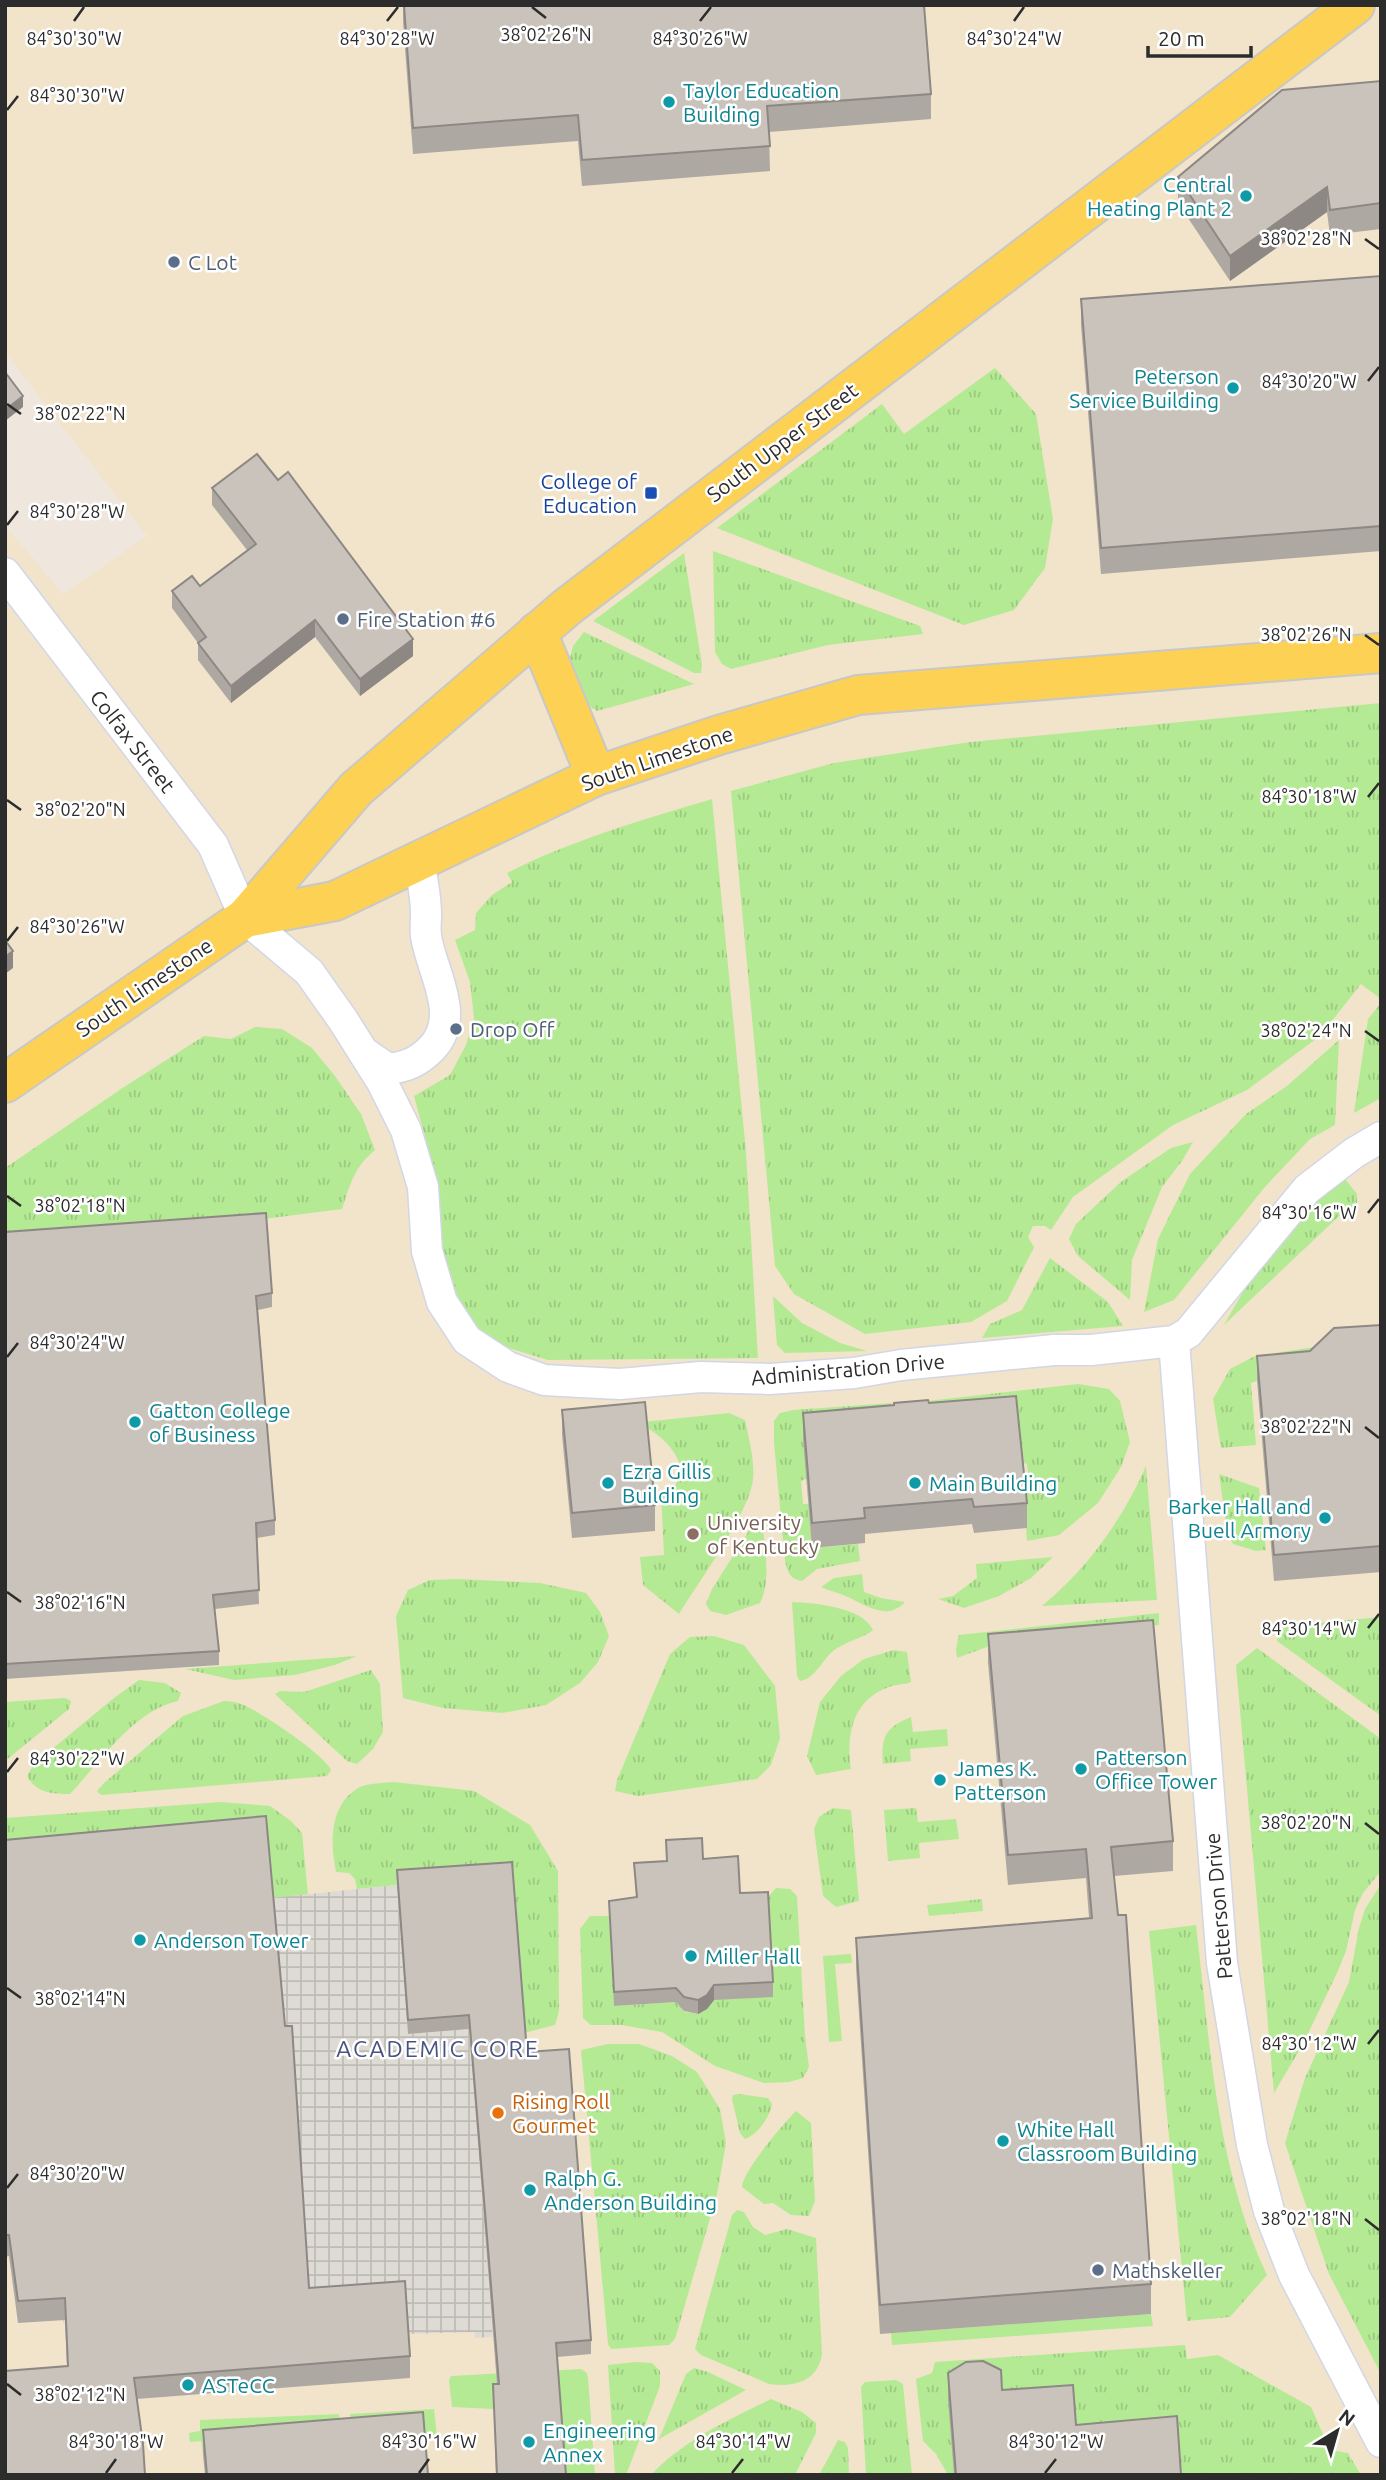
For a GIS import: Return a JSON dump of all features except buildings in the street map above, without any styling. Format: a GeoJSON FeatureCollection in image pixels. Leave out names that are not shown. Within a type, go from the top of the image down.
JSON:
{"type":"FeatureCollection","features":[{"type":"Feature","properties":{"kind":"main road","name":"South Upper Street"},"geometry":{"type":"LineString","coordinates":[[245,918],[356,789],[537,632],[1355,5]]}},
{"type":"Feature","properties":{"kind":"main road"},"geometry":{"type":"LineString","coordinates":[[537,632],[596,776]]}},
{"type":"Feature","properties":{"kind":"main road","name":"South Limestone"},"geometry":{"type":"LineString","coordinates":[[5,1083],[245,918],[335,901],[596,776],[719,735],[858,695],[1381,653]]}},
{"type":"Feature","properties":{"kind":"street","name":"Colfax Street"},"geometry":{"type":"LineString","coordinates":[[5,573],[213,845],[245,918]]}},
{"type":"Feature","properties":{"kind":"street","name":"Administration Drive"},"geometry":{"type":"LineString","coordinates":[[363,1051],[388,1069],[397,1068],[422,1058],[439,1041],[445,1016],[444,1003],[425,935],[426,912],[419,860]]}},
{"type":"Feature","properties":{"kind":"street","name":"Administration Drive"},"geometry":{"type":"LineString","coordinates":[[245,918],[309,972],[382,1082],[406,1130],[423,1187],[427,1251],[442,1302],[467,1340],[508,1367],[544,1380],[620,1384],[701,1377],[770,1379],[854,1373],[901,1364],[1174,1341]]}},
{"type":"Feature","properties":{"kind":"street"},"geometry":{"type":"LineString","coordinates":[[1174,1341],[1188,1333],[1307,1189],[1354,1153],[1381,1137]]}},
{"type":"Feature","properties":{"kind":"street","name":"Patterson Drive"},"geometry":{"type":"LineString","coordinates":[[1174,1341],[1222,1963],[1250,2134],[1269,2211],[1294,2275],[1381,2442]]}},
{"type":"Feature","properties":{"kind":"shaded area","name":"University of Kentucky"},"geometry":{"type":"Polygon","coordinates":[[[5,5],[1381,5],[1381,2475],[5,2475],[5,525],[63,594],[147,536],[5,352],[5,5]]]}},
{"type":"Feature","properties":{"kind":"shaded area"},"geometry":{"type":"Polygon","coordinates":[[[397,1885],[408,2034],[469,2029],[493,2337],[475,2338],[474,2332],[407,2334],[66,2328],[63,2320],[88,2318],[116,2057],[271,1898],[397,1885]]]}},
{"type":"Feature","properties":{"kind":"green space"},"geometry":{"type":"Polygon","coordinates":[[[995,368],[1036,414],[1053,519],[1045,568],[1014,610],[964,625],[717,528],[882,404],[904,434],[995,368]]]}},
{"type":"Feature","properties":{"kind":"green space"},"geometry":{"type":"Polygon","coordinates":[[[713,551],[920,626],[923,634],[828,645],[731,669],[722,664],[715,652],[713,551]]]}},
{"type":"Feature","properties":{"kind":"green space"},"geometry":{"type":"Polygon","coordinates":[[[684,553],[702,665],[701,673],[694,673],[593,621],[684,553]]]}},
{"type":"Feature","properties":{"kind":"green space"},"geometry":{"type":"Polygon","coordinates":[[[584,632],[694,684],[597,711],[581,700],[569,662],[573,646],[584,632]]]}},
{"type":"Feature","properties":{"kind":"green space"},"geometry":{"type":"Polygon","coordinates":[[[1381,703],[1381,999],[1361,984],[1320,1036],[1247,1090],[1173,1125],[1073,1197],[1051,1230],[1045,1226],[1033,1226],[1028,1237],[1034,1247],[1007,1301],[971,1322],[865,1334],[794,1294],[775,1266],[731,791],[834,763],[970,742],[1381,703]]]}},
{"type":"Feature","properties":{"kind":"green space"},"geometry":{"type":"Polygon","coordinates":[[[712,799],[746,1152],[758,1358],[548,1360],[496,1344],[467,1317],[440,1256],[439,1212],[429,1151],[414,1096],[450,1075],[466,1045],[474,1018],[470,982],[455,940],[475,930],[476,913],[492,895],[512,882],[507,873],[582,841],[712,799]]]}},
{"type":"Feature","properties":{"kind":"green space"},"geometry":{"type":"Polygon","coordinates":[[[1381,1003],[1381,1098],[1354,1113],[1368,1019],[1381,1003]]]}},
{"type":"Feature","properties":{"kind":"green space"},"geometry":{"type":"Polygon","coordinates":[[[255,1027],[282,1029],[312,1048],[361,1114],[375,1150],[357,1170],[342,1209],[5,1252],[5,1168],[204,1036],[231,1039],[255,1027]]]}},
{"type":"Feature","properties":{"kind":"green space"},"geometry":{"type":"Polygon","coordinates":[[[1339,1040],[1335,1125],[1310,1139],[1264,1188],[1174,1300],[1144,1312],[1158,1239],[1190,1174],[1246,1114],[1287,1086],[1339,1040]]]}},
{"type":"Feature","properties":{"kind":"green space"},"geometry":{"type":"Polygon","coordinates":[[[1193,1142],[1162,1187],[1132,1260],[1130,1300],[1078,1256],[1069,1239],[1076,1224],[1122,1181],[1171,1148],[1193,1142]]]}},
{"type":"Feature","properties":{"kind":"green space"},"geometry":{"type":"Polygon","coordinates":[[[1345,1179],[1357,1194],[1357,1203],[1338,1217],[1224,1325],[1251,1278],[1314,1200],[1345,1179]]]}},
{"type":"Feature","properties":{"kind":"green space"},"geometry":{"type":"Polygon","coordinates":[[[1050,1258],[1108,1302],[1123,1326],[982,1338],[990,1324],[1022,1310],[1050,1258]]]}},
{"type":"Feature","properties":{"kind":"green space"},"geometry":{"type":"Polygon","coordinates":[[[773,1296],[802,1323],[840,1343],[867,1351],[785,1353],[777,1345],[773,1296]]]}},
{"type":"Feature","properties":{"kind":"green space"},"geometry":{"type":"Polygon","coordinates":[[[1328,1345],[1251,1383],[1256,1445],[1221,1448],[1213,1399],[1230,1369],[1255,1356],[1328,1345]]]}},
{"type":"Feature","properties":{"kind":"green space"},"geometry":{"type":"Polygon","coordinates":[[[1078,1384],[1109,1389],[1120,1401],[1130,1442],[1121,1467],[1098,1503],[1059,1535],[1027,1541],[1023,1486],[1029,1486],[1027,1464],[930,1440],[927,1401],[1078,1384]]]}},
{"type":"Feature","properties":{"kind":"green space"},"geometry":{"type":"Polygon","coordinates":[[[891,1403],[895,1442],[801,1481],[803,1504],[809,1504],[812,1548],[858,1544],[860,1561],[817,1569],[802,1581],[795,1579],[785,1561],[774,1421],[780,1413],[793,1410],[891,1403]]]}},
{"type":"Feature","properties":{"kind":"green space"},"geometry":{"type":"Polygon","coordinates":[[[729,1413],[745,1420],[753,1480],[733,1529],[679,1614],[643,1585],[640,1557],[664,1555],[661,1493],[672,1491],[680,1468],[670,1446],[645,1427],[643,1422],[729,1413]]]}},
{"type":"Feature","properties":{"kind":"green space"},"geometry":{"type":"Polygon","coordinates":[[[1146,1466],[1157,1600],[1042,1606],[1074,1576],[1102,1542],[1137,1486],[1146,1466]]]}},
{"type":"Feature","properties":{"kind":"green space"},"geometry":{"type":"Polygon","coordinates":[[[1219,1474],[1259,1488],[1266,1550],[1256,1551],[1233,1544],[1227,1530],[1219,1474]]]}},
{"type":"Feature","properties":{"kind":"green space"},"geometry":{"type":"Polygon","coordinates":[[[756,1524],[763,1528],[766,1566],[760,1603],[726,1615],[710,1611],[706,1604],[712,1589],[752,1526],[756,1524]]]}},
{"type":"Feature","properties":{"kind":"green space"},"geometry":{"type":"Polygon","coordinates":[[[1053,1557],[1031,1578],[999,1596],[964,1608],[938,1599],[953,1596],[977,1578],[976,1564],[1053,1557]]]}},
{"type":"Feature","properties":{"kind":"green space"},"geometry":{"type":"Polygon","coordinates":[[[862,1574],[864,1592],[905,1602],[892,1610],[877,1610],[821,1587],[834,1578],[862,1574]]]}},
{"type":"Feature","properties":{"kind":"green space"},"geometry":{"type":"Polygon","coordinates":[[[430,1580],[540,1583],[586,1593],[600,1612],[609,1636],[598,1662],[580,1683],[546,1705],[502,1713],[443,1708],[403,1698],[396,1616],[408,1590],[430,1580]]]}},
{"type":"Feature","properties":{"kind":"green space"},"geometry":{"type":"Polygon","coordinates":[[[792,1602],[825,1605],[849,1611],[868,1622],[873,1630],[833,1651],[810,1677],[800,1681],[797,1676],[792,1602]]]}},
{"type":"Feature","properties":{"kind":"green space"},"geometry":{"type":"Polygon","coordinates":[[[1159,1613],[1159,1625],[1025,1633],[957,1658],[959,1635],[1159,1613]]]}},
{"type":"Feature","properties":{"kind":"green space"},"geometry":{"type":"Polygon","coordinates":[[[1381,1617],[1381,1716],[1277,1641],[1278,1634],[1285,1626],[1381,1617]]]}},
{"type":"Feature","properties":{"kind":"green space"},"geometry":{"type":"Polygon","coordinates":[[[714,1636],[744,1645],[775,1686],[780,1738],[771,1765],[757,1779],[638,1796],[615,1791],[617,1780],[670,1654],[690,1637],[714,1636]]]}},
{"type":"Feature","properties":{"kind":"green space"},"geometry":{"type":"Polygon","coordinates":[[[1257,1648],[1381,1739],[1381,1871],[1363,1893],[1355,1910],[1346,1951],[1337,1973],[1303,2044],[1274,2093],[1236,1665],[1257,1648]]]}},
{"type":"Feature","properties":{"kind":"green space"},"geometry":{"type":"Polygon","coordinates":[[[894,1650],[907,1652],[911,1682],[877,1693],[859,1710],[851,1732],[851,1769],[816,1775],[807,1756],[820,1702],[841,1676],[864,1659],[894,1650]]]}},
{"type":"Feature","properties":{"kind":"green space"},"geometry":{"type":"Polygon","coordinates":[[[357,1656],[335,1665],[295,1675],[234,1680],[185,1669],[357,1656]]]}},
{"type":"Feature","properties":{"kind":"green space"},"geometry":{"type":"Polygon","coordinates":[[[371,1670],[380,1684],[383,1732],[373,1749],[357,1764],[347,1761],[275,1694],[280,1691],[304,1692],[371,1670]]]}},
{"type":"Feature","properties":{"kind":"green space"},"geometry":{"type":"Polygon","coordinates":[[[139,1680],[165,1683],[181,1693],[178,1701],[146,1715],[132,1726],[70,1794],[45,1791],[31,1782],[27,1776],[34,1764],[139,1680]]]}},
{"type":"Feature","properties":{"kind":"green space"},"geometry":{"type":"Polygon","coordinates":[[[65,1698],[71,1701],[69,1709],[5,1761],[5,1702],[65,1698]]]}},
{"type":"Feature","properties":{"kind":"green space"},"geometry":{"type":"Polygon","coordinates":[[[224,1701],[237,1703],[261,1714],[290,1734],[326,1763],[331,1770],[327,1776],[101,1795],[97,1791],[183,1716],[224,1701]]]}},
{"type":"Feature","properties":{"kind":"green space"},"geometry":{"type":"Polygon","coordinates":[[[911,1717],[913,1732],[947,1729],[948,1746],[910,1749],[911,1761],[883,1764],[886,1734],[895,1725],[911,1717]]]}},
{"type":"Feature","properties":{"kind":"green space"},"geometry":{"type":"Polygon","coordinates":[[[394,1782],[474,1791],[530,1825],[558,1871],[559,2011],[555,2025],[524,2033],[397,1885],[357,1889],[355,1879],[349,1873],[336,1872],[333,1836],[337,1813],[342,1803],[360,1787],[394,1782]]]}},
{"type":"Feature","properties":{"kind":"green space"},"geometry":{"type":"Polygon","coordinates":[[[221,1802],[270,1806],[291,1821],[302,1833],[308,1895],[271,1898],[5,1861],[5,1818],[221,1802]]]}},
{"type":"Feature","properties":{"kind":"green space"},"geometry":{"type":"Polygon","coordinates":[[[833,1808],[851,1810],[859,1901],[836,1907],[823,1896],[814,1829],[819,1817],[833,1808]]]}},
{"type":"Feature","properties":{"kind":"green space"},"geometry":{"type":"Polygon","coordinates":[[[916,1808],[918,1822],[956,1819],[959,1839],[919,1843],[920,1858],[888,1861],[884,1810],[916,1808]]]}},
{"type":"Feature","properties":{"kind":"green space"},"geometry":{"type":"Polygon","coordinates":[[[1381,1884],[1381,2374],[1329,2274],[1285,2143],[1305,2078],[1349,1982],[1365,1909],[1381,1884]]]}},
{"type":"Feature","properties":{"kind":"green space"},"geometry":{"type":"Polygon","coordinates":[[[776,1888],[790,1889],[797,1896],[809,2067],[803,2078],[789,2082],[764,2083],[715,2066],[662,2032],[621,2025],[591,2025],[583,2018],[580,1929],[590,1916],[609,1916],[615,2006],[677,2002],[685,2012],[698,2014],[709,2006],[767,1898],[776,1888]]]}},
{"type":"Feature","properties":{"kind":"green space"},"geometry":{"type":"Polygon","coordinates":[[[982,1899],[983,1911],[929,1916],[927,1905],[982,1899]]]}},
{"type":"Feature","properties":{"kind":"green space"},"geometry":{"type":"Polygon","coordinates":[[[1196,1925],[1211,2059],[1226,2148],[1236,2191],[1267,2275],[1230,2317],[1187,2321],[1149,1931],[1196,1925]]]}},
{"type":"Feature","properties":{"kind":"green space"},"geometry":{"type":"Polygon","coordinates":[[[851,1954],[852,1963],[835,1964],[842,2041],[829,2042],[823,1956],[851,1954]]]}},
{"type":"Feature","properties":{"kind":"green space"},"geometry":{"type":"Polygon","coordinates":[[[608,2044],[639,2044],[672,2056],[697,2072],[720,2109],[726,2143],[717,2194],[675,2339],[669,2345],[611,2349],[608,2344],[581,2050],[608,2044]]]}},
{"type":"Feature","properties":{"kind":"green space"},"geometry":{"type":"Polygon","coordinates":[[[733,2095],[768,2098],[772,2104],[762,2125],[745,2139],[740,2133],[732,2099],[733,2095]]]}},
{"type":"Feature","properties":{"kind":"green space"},"geometry":{"type":"Polygon","coordinates":[[[796,2111],[811,2123],[815,2201],[809,2216],[791,2215],[773,2203],[764,2204],[742,2187],[756,2159],[796,2111]]]}},
{"type":"Feature","properties":{"kind":"green space"},"geometry":{"type":"Polygon","coordinates":[[[737,2210],[744,2212],[753,2227],[765,2235],[787,2229],[816,2238],[822,2354],[816,2371],[803,2381],[787,2385],[769,2384],[701,2355],[695,2349],[732,2215],[737,2210]]]}},
{"type":"Feature","properties":{"kind":"green space"},"geometry":{"type":"Polygon","coordinates":[[[1151,2314],[1153,2326],[892,2345],[891,2333],[1151,2314]]]}},
{"type":"Feature","properties":{"kind":"green space"},"geometry":{"type":"Polygon","coordinates":[[[1185,2345],[1187,2359],[1218,2355],[1311,2407],[1330,2450],[1348,2453],[1361,2475],[948,2475],[936,2454],[923,2441],[916,2379],[932,2373],[935,2362],[1185,2345]]]}},
{"type":"Feature","properties":{"kind":"green space"},"geometry":{"type":"Polygon","coordinates":[[[652,2363],[660,2371],[660,2386],[626,2475],[615,2475],[608,2365],[652,2363]]]}},
{"type":"Feature","properties":{"kind":"green space"},"geometry":{"type":"Polygon","coordinates":[[[694,2368],[746,2390],[659,2439],[686,2374],[694,2368]]]}},
{"type":"Feature","properties":{"kind":"green space"},"geometry":{"type":"Polygon","coordinates":[[[581,2369],[588,2377],[595,2475],[566,2475],[493,2398],[493,2409],[452,2407],[449,2380],[451,2376],[581,2369]]]}},
{"type":"Feature","properties":{"kind":"green space"},"geometry":{"type":"Polygon","coordinates":[[[896,2380],[903,2384],[912,2475],[866,2475],[861,2387],[865,2382],[896,2380]]]}},
{"type":"Feature","properties":{"kind":"green space"},"geometry":{"type":"Polygon","coordinates":[[[771,2399],[802,2412],[816,2423],[816,2433],[795,2475],[651,2475],[692,2441],[771,2399]]]}},
{"type":"Feature","properties":{"kind":"green space"},"geometry":{"type":"Polygon","coordinates":[[[434,2409],[437,2437],[352,2444],[350,2414],[434,2409]]]}},
{"type":"Feature","properties":{"kind":"green space"},"geometry":{"type":"Polygon","coordinates":[[[339,2414],[341,2444],[203,2455],[201,2441],[190,2442],[189,2433],[200,2431],[200,2420],[339,2414]]]}},
{"type":"Feature","properties":{"kind":"green space"},"geometry":{"type":"Polygon","coordinates":[[[838,2440],[845,2442],[848,2448],[849,2475],[819,2475],[838,2440]]]}},
{"type":"Feature","properties":{"kind":"place","name":"Taylor Education Building"},"geometry":{"type":"Point","coordinates":[669,102]}},
{"type":"Feature","properties":{"kind":"place","name":"Central Heating Plant 2"},"geometry":{"type":"Point","coordinates":[1246,196]}},
{"type":"Feature","properties":{"kind":"place","name":"C Lot"},"geometry":{"type":"Point","coordinates":[174,262]}},
{"type":"Feature","properties":{"kind":"place","name":"Peterson Service Building"},"geometry":{"type":"Point","coordinates":[1233,388]}},
{"type":"Feature","properties":{"kind":"place","name":"College of Education"},"geometry":{"type":"Point","coordinates":[651,493]}},
{"type":"Feature","properties":{"kind":"place","name":"Fire Station #6"},"geometry":{"type":"Point","coordinates":[343,619]}},
{"type":"Feature","properties":{"kind":"place","name":"Drop Off"},"geometry":{"type":"Point","coordinates":[456,1029]}},
{"type":"Feature","properties":{"kind":"place","name":"Gatton College of Business"},"geometry":{"type":"Point","coordinates":[135,1422]}},
{"type":"Feature","properties":{"kind":"place","name":"Ezra Gillis Building"},"geometry":{"type":"Point","coordinates":[608,1483]}},
{"type":"Feature","properties":{"kind":"place","name":"Main Building"},"geometry":{"type":"Point","coordinates":[915,1483]}},
{"type":"Feature","properties":{"kind":"place","name":"Barker Hall and Buell Armory"},"geometry":{"type":"Point","coordinates":[1325,1518]}},
{"type":"Feature","properties":{"kind":"place","name":"University of Kentucky"},"geometry":{"type":"Point","coordinates":[693,1534]}},
{"type":"Feature","properties":{"kind":"place","name":"Patterson Office Tower"},"geometry":{"type":"Point","coordinates":[1081,1769]}},
{"type":"Feature","properties":{"kind":"place","name":"James K. Patterson"},"geometry":{"type":"Point","coordinates":[940,1780]}},
{"type":"Feature","properties":{"kind":"place","name":"Anderson Tower"},"geometry":{"type":"Point","coordinates":[140,1940]}},
{"type":"Feature","properties":{"kind":"place","name":"Miller Hall"},"geometry":{"type":"Point","coordinates":[691,1956]}},
{"type":"Feature","properties":{"kind":"place","name":"Rising Roll Gourmet"},"geometry":{"type":"Point","coordinates":[498,2113]}},
{"type":"Feature","properties":{"kind":"place","name":"White Hall Classroom Building"},"geometry":{"type":"Point","coordinates":[1003,2141]}},
{"type":"Feature","properties":{"kind":"place","name":"Ralph G. Anderson Building"},"geometry":{"type":"Point","coordinates":[530,2190]}},
{"type":"Feature","properties":{"kind":"place","name":"Mathskeller"},"geometry":{"type":"Point","coordinates":[1098,2270]}},
{"type":"Feature","properties":{"kind":"place","name":"ASTeCC"},"geometry":{"type":"Point","coordinates":[188,2385]}},
{"type":"Feature","properties":{"kind":"place","name":"Engineering Annex"},"geometry":{"type":"Point","coordinates":[529,2442]}},
{"type":"Feature","properties":{"kind":"district","name":"ACADEMIC CORE"},"geometry":{"type":"Point","coordinates":[438,2048]}}]}
